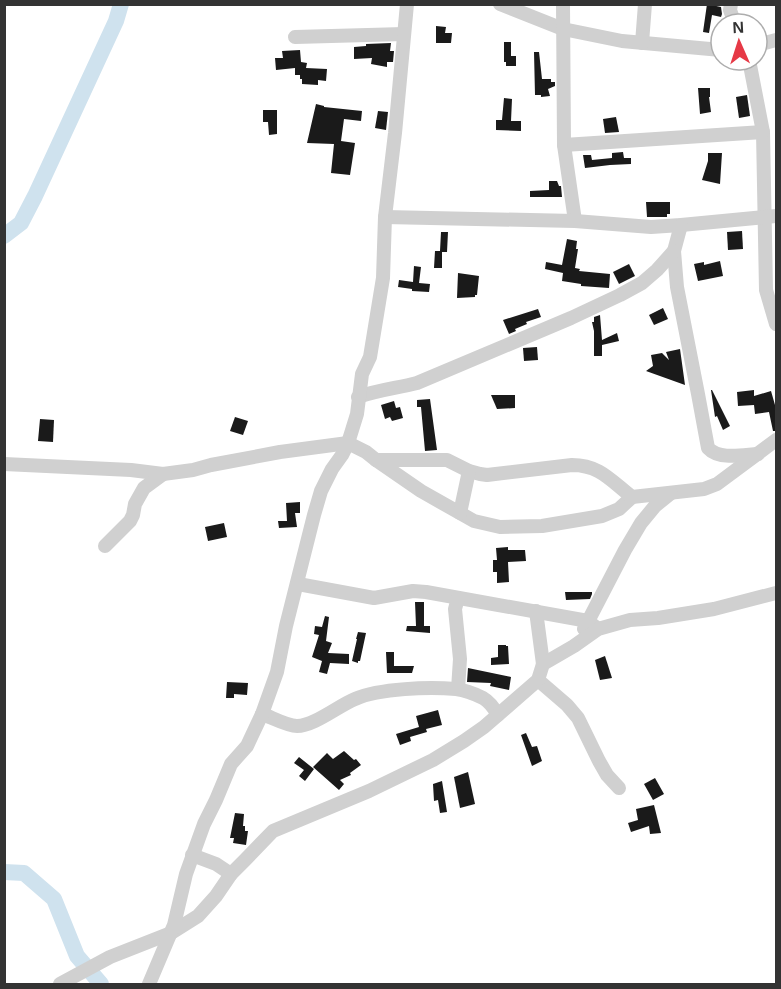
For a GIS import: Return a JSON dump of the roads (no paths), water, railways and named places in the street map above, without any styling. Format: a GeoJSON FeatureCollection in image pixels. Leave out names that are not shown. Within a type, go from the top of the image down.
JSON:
{"type":"FeatureCollection","features":[{"type":"Feature","properties":{"kind":"street"},"geometry":{"type":"LineString","coordinates":[[149,984],[174,925],[186,874],[204,824],[231,764],[247,746],[262,714],[277,672],[286,626],[321,491],[348,443],[357,414],[362,374],[370,357],[383,278],[386,217],[407,4]]}},
{"type":"Feature","properties":{"kind":"street"},"geometry":{"type":"LineString","coordinates":[[500,4],[564,29],[622,41],[709,50]]}},
{"type":"Feature","properties":{"kind":"street"},"geometry":{"type":"LineString","coordinates":[[563,4],[564,145],[575,221]]}},
{"type":"Feature","properties":{"kind":"street"},"geometry":{"type":"LineString","coordinates":[[642,43],[645,4]]}},
{"type":"Feature","properties":{"kind":"street"},"geometry":{"type":"LineString","coordinates":[[295,37],[404,34]]}},
{"type":"Feature","properties":{"kind":"street"},"geometry":{"type":"LineString","coordinates":[[751,72],[763,132],[771,216],[766,290],[777,324]]}},
{"type":"Feature","properties":{"kind":"street"},"geometry":{"type":"LineString","coordinates":[[564,145],[763,132]]}},
{"type":"Feature","properties":{"kind":"street"},"geometry":{"type":"LineString","coordinates":[[386,217],[575,221],[651,226],[771,216]]}},
{"type":"Feature","properties":{"kind":"street"},"geometry":{"type":"LineString","coordinates":[[681,225],[674,251],[676,287],[708,448],[713,454],[720,455],[758,454]]}},
{"type":"Feature","properties":{"kind":"street"},"geometry":{"type":"LineString","coordinates":[[358,397],[417,383],[571,318],[642,283],[674,251]]}},
{"type":"Feature","properties":{"kind":"street"},"geometry":{"type":"LineString","coordinates":[[4,464],[131,470],[163,474],[280,452],[348,443],[366,452],[421,491],[474,521],[500,527],[543,526],[602,516],[619,509],[632,497],[704,489],[717,484],[777,440]]}},
{"type":"Feature","properties":{"kind":"street"},"geometry":{"type":"LineString","coordinates":[[376,460],[447,460],[469,471],[487,475],[585,465],[597,469],[632,497]]}},
{"type":"Feature","properties":{"kind":"street"},"geometry":{"type":"LineString","coordinates":[[460,513],[469,471]]}},
{"type":"Feature","properties":{"kind":"street"},"geometry":{"type":"LineString","coordinates":[[105,546],[130,521],[135,504],[144,488],[163,474]]}},
{"type":"Feature","properties":{"kind":"street"},"geometry":{"type":"LineString","coordinates":[[543,664],[580,642],[593,625],[625,550],[655,506],[673,492]]}},
{"type":"Feature","properties":{"kind":"street"},"geometry":{"type":"LineString","coordinates":[[297,585],[374,598],[413,591],[426,592],[593,625],[714,609],[777,594]]}},
{"type":"Feature","properties":{"kind":"street"},"geometry":{"type":"LineString","coordinates":[[458,598],[455,609],[460,659],[458,689]]}},
{"type":"Feature","properties":{"kind":"street"},"geometry":{"type":"LineString","coordinates":[[60,984],[110,957],[171,933],[198,916],[231,874],[273,831],[346,801],[433,760],[464,741],[498,715],[538,680],[543,664],[536,612]]}},
{"type":"Feature","properties":{"kind":"street"},"geometry":{"type":"LineString","coordinates":[[538,680],[567,705],[578,718],[599,761],[619,788]]}},
{"type":"Feature","properties":{"kind":"street"},"geometry":{"type":"LineString","coordinates":[[262,714],[292,726],[298,726],[313,722],[336,708],[367,694],[423,688],[458,689],[482,697],[490,702],[498,715]]}},
{"type":"Feature","properties":{"kind":"street"},"geometry":{"type":"LineString","coordinates":[[192,855],[216,864],[231,874]]}},
{"type":"Feature","properties":{"kind":"waterway"},"geometry":{"type":"LineString","coordinates":[[4,236],[21,223],[35,196],[116,21],[121,4]]}},
{"type":"Feature","properties":{"kind":"waterway"},"geometry":{"type":"LineString","coordinates":[[4,872],[24,873],[54,899],[77,956],[101,984]]}}]}
